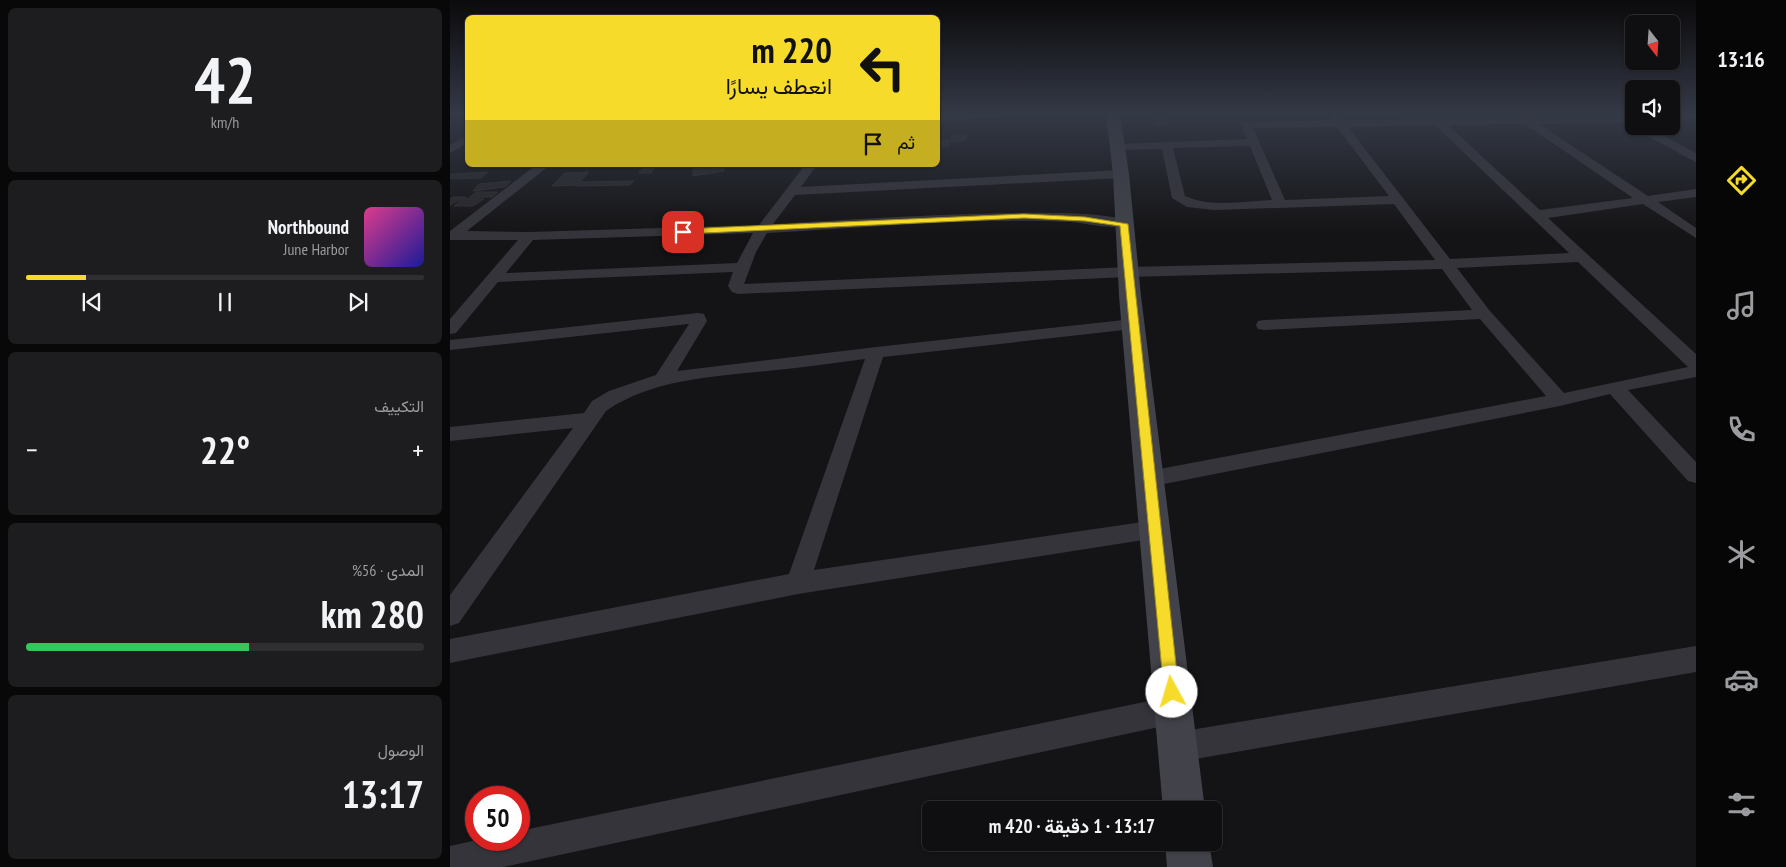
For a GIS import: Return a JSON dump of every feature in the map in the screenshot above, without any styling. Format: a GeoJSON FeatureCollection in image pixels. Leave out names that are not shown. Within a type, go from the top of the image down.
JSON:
{"type":"FeatureCollection","features":[{"type":"Feature","properties":{"kind":"main road"},"geometry":{"type":"LineString","coordinates":[[1119,154],[1133,324],[1183,801]]}},
{"type":"Feature","properties":{"kind":"main road"},"geometry":{"type":"LineString","coordinates":[[1189,851],[1190,867]]}},
{"type":"Feature","properties":{"kind":"street"},"geometry":{"type":"LineString","coordinates":[[792,191],[1120,160],[1140,154]]}},
{"type":"Feature","properties":{"kind":"street"},"geometry":{"type":"LineString","coordinates":[[1169,154],[1179,198],[1185,202],[1214,206],[1398,200]]}},
{"type":"Feature","properties":{"kind":"street"},"geometry":{"type":"LineString","coordinates":[[1259,154],[1280,204]]}},
{"type":"Feature","properties":{"kind":"street"},"geometry":{"type":"LineString","coordinates":[[1363,154],[1484,314],[1560,400]]}},
{"type":"Feature","properties":{"kind":"street"},"geometry":{"type":"LineString","coordinates":[[1476,154],[1581,257],[1696,364]]}},
{"type":"Feature","properties":{"kind":"street"},"geometry":{"type":"LineString","coordinates":[[1577,154],[1696,234]]}},
{"type":"Feature","properties":{"kind":"street"},"geometry":{"type":"LineString","coordinates":[[451,236],[541,167]]}},
{"type":"Feature","properties":{"kind":"street"},"geometry":{"type":"LineString","coordinates":[[810,167],[760,229],[740,267],[736,286],[738,289],[1128,272],[1445,264],[1581,257]]}},
{"type":"Feature","properties":{"kind":"street"},"geometry":{"type":"LineString","coordinates":[[1537,215],[1696,193]]}},
{"type":"Feature","properties":{"kind":"street"},"geometry":{"type":"LineString","coordinates":[[451,236],[529,236],[760,229],[1024,216],[1085,219],[1124,224]]}},
{"type":"Feature","properties":{"kind":"street"},"geometry":{"type":"LineString","coordinates":[[450,329],[529,236]]}},
{"type":"Feature","properties":{"kind":"street"},"geometry":{"type":"LineString","coordinates":[[495,278],[740,267]]}},
{"type":"Feature","properties":{"kind":"street"},"geometry":{"type":"LineString","coordinates":[[1264,325],[1484,314]]}},
{"type":"Feature","properties":{"kind":"street"},"geometry":{"type":"LineString","coordinates":[[450,345],[698,318],[699,321],[663,379]]}},
{"type":"Feature","properties":{"kind":"street"},"geometry":{"type":"LineString","coordinates":[[450,616],[598,406],[610,397],[663,379],[876,352],[1133,324]]}},
{"type":"Feature","properties":{"kind":"street"},"geometry":{"type":"LineString","coordinates":[[798,583],[876,352]]}},
{"type":"Feature","properties":{"kind":"street"},"geometry":{"type":"LineString","coordinates":[[1149,479],[1560,400],[1696,371]]}},
{"type":"Feature","properties":{"kind":"street"},"geometry":{"type":"LineString","coordinates":[[1614,387],[1696,475]]}},
{"type":"Feature","properties":{"kind":"street"},"geometry":{"type":"LineString","coordinates":[[450,434],[590,419]]}},
{"type":"Feature","properties":{"kind":"street"},"geometry":{"type":"LineString","coordinates":[[450,651],[798,583],[1156,529]]}},
{"type":"Feature","properties":{"kind":"street"},"geometry":{"type":"LineString","coordinates":[[1178,748],[1696,659]]}},
{"type":"Feature","properties":{"kind":"street"},"geometry":{"type":"LineString","coordinates":[[450,862],[1173,710]]}},
{"type":"Feature","properties":{"kind":"building"},"geometry":{"type":"Polygon","coordinates":[[[644,167],[655,167],[651,173],[639,173],[644,167]]]}},
{"type":"Feature","properties":{"kind":"building"},"geometry":{"type":"Polygon","coordinates":[[[724,167],[724,171],[693,176],[693,169],[724,167]]]}},
{"type":"Feature","properties":{"kind":"building"},"geometry":{"type":"Polygon","coordinates":[[[488,172],[481,178],[450,179],[450,174],[488,172]]]}},
{"type":"Feature","properties":{"kind":"building"},"geometry":{"type":"Polygon","coordinates":[[[589,172],[577,185],[552,186],[565,173],[589,172]]]}},
{"type":"Feature","properties":{"kind":"building"},"geometry":{"type":"Polygon","coordinates":[[[511,181],[505,187],[473,191],[479,184],[511,181]]]}},
{"type":"Feature","properties":{"kind":"building"},"geometry":{"type":"Polygon","coordinates":[[[634,181],[630,185],[576,186],[581,182],[634,181]]]}},
{"type":"Feature","properties":{"kind":"building"},"geometry":{"type":"Polygon","coordinates":[[[476,192],[498,192],[492,197],[470,197],[476,192]]]}},
{"type":"Feature","properties":{"kind":"building"},"geometry":{"type":"Polygon","coordinates":[[[453,197],[465,197],[450,205],[450,199],[453,197]]]}},
{"type":"Feature","properties":{"kind":"building"},"geometry":{"type":"Polygon","coordinates":[[[464,198],[484,199],[473,206],[454,206],[464,198]]]}},
{"type":"Feature","properties":{"kind":"route"},"geometry":{"type":"LineString","coordinates":[[683,232],[1024,216],[1051,216],[1124,224],[1172,692]]}}]}
